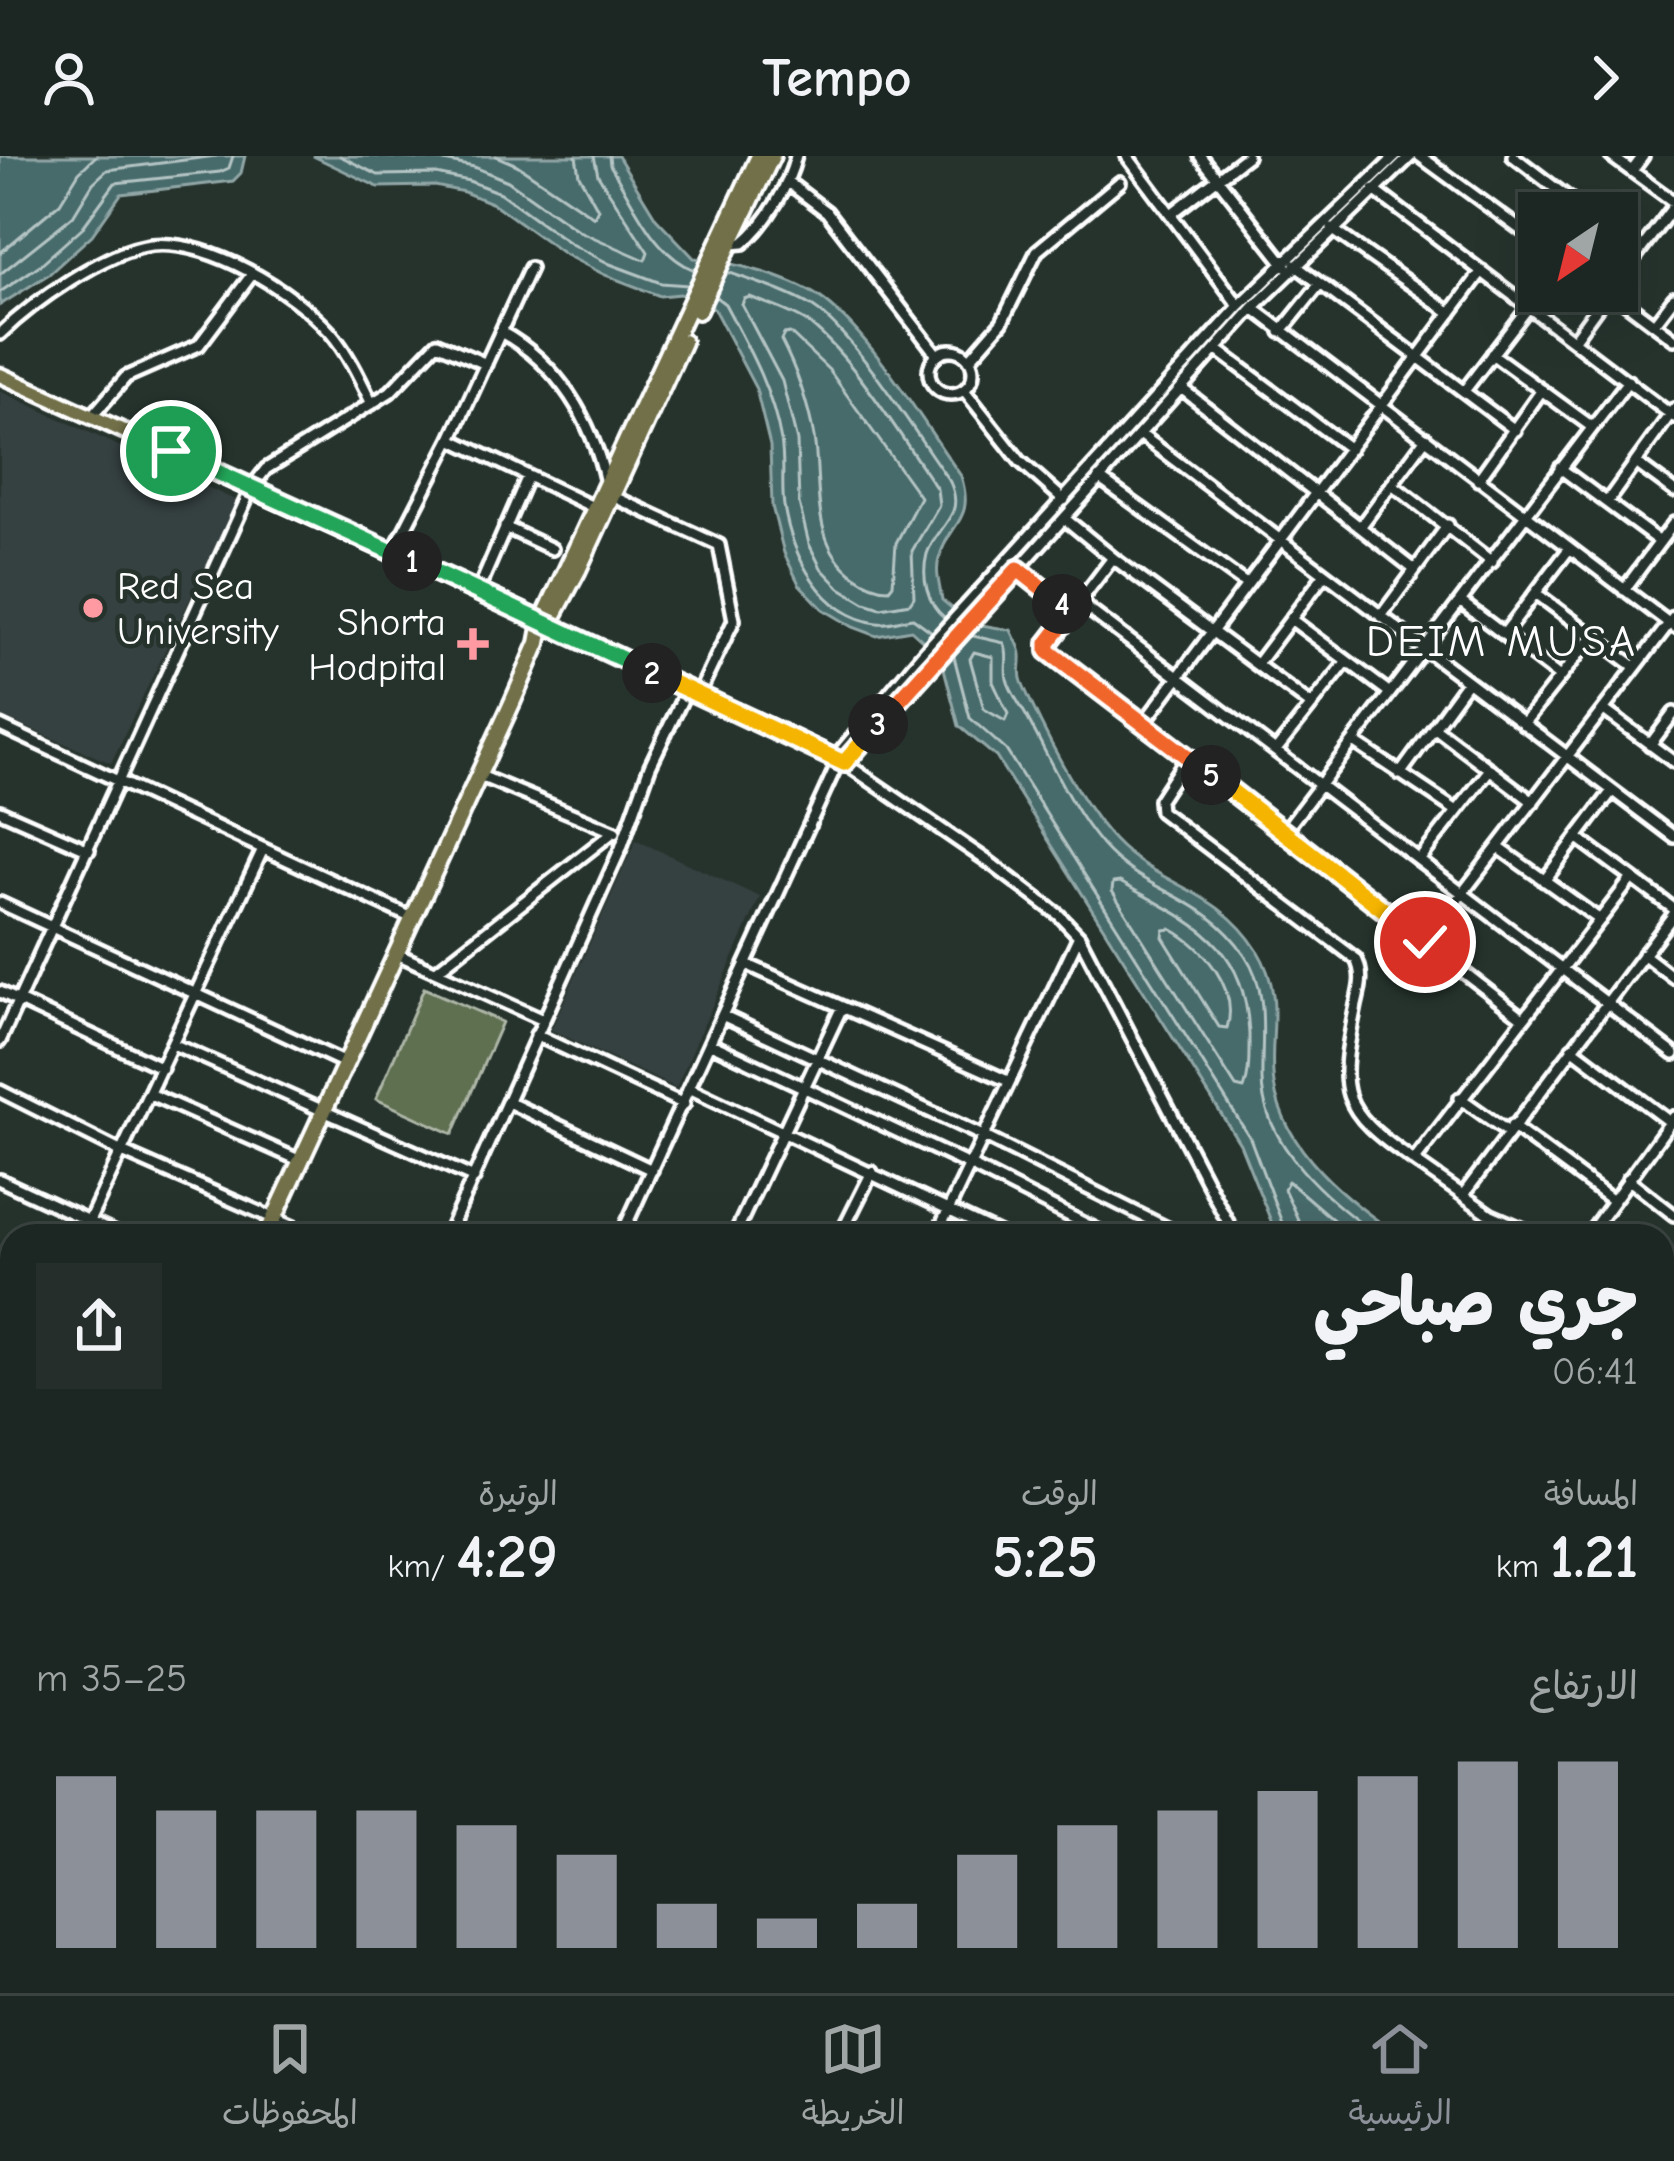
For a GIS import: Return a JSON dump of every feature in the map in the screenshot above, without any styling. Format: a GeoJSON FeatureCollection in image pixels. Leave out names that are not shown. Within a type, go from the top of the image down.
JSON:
{"type":"FeatureCollection","features":[{"type":"Feature","properties":{"kind":"highway"},"geometry":{"type":"LineString","coordinates":[[724,246],[759,156]]}},
{"type":"Feature","properties":{"kind":"highway"},"geometry":{"type":"LineString","coordinates":[[272,1224],[644,414],[772,156]]}},
{"type":"Feature","properties":{"kind":"highway"},"geometry":{"type":"LineString","coordinates":[[545,627],[596,508],[609,490]]}},
{"type":"Feature","properties":{"kind":"main road"},"geometry":{"type":"LineString","coordinates":[[0,375],[478,591],[545,627]]}},
{"type":"Feature","properties":{"kind":"street"},"geometry":{"type":"LineString","coordinates":[[724,246],[748,240],[789,183],[796,156]]}},
{"type":"Feature","properties":{"kind":"street"},"geometry":{"type":"LineString","coordinates":[[1127,156],[1239,306]]}},
{"type":"Feature","properties":{"kind":"street"},"geometry":{"type":"LineString","coordinates":[[1200,156],[1289,266],[1515,430]]}},
{"type":"Feature","properties":{"kind":"street"},"geometry":{"type":"LineString","coordinates":[[1171,214],[1247,156]]}},
{"type":"Feature","properties":{"kind":"street"},"geometry":{"type":"LineString","coordinates":[[627,1224],[840,760],[923,653],[1018,569],[1289,266],[1396,156]]}},
{"type":"Feature","properties":{"kind":"street"},"geometry":{"type":"LineString","coordinates":[[840,760],[933,662],[1064,500],[1239,306],[1411,156]]}},
{"type":"Feature","properties":{"kind":"street"},"geometry":{"type":"LineString","coordinates":[[1420,156],[1518,228]]}},
{"type":"Feature","properties":{"kind":"street"},"geometry":{"type":"LineString","coordinates":[[1513,156],[1560,192]]}},
{"type":"Feature","properties":{"kind":"street"},"geometry":{"type":"LineString","coordinates":[[1611,156],[1674,204],[1639,250]]}},
{"type":"Feature","properties":{"kind":"street"},"geometry":{"type":"LineString","coordinates":[[1632,171],[1642,156]]}},
{"type":"Feature","properties":{"kind":"street"},"geometry":{"type":"LineString","coordinates":[[969,359],[1002,322],[1036,251],[1120,182]]}},
{"type":"Feature","properties":{"kind":"street"},"geometry":{"type":"LineString","coordinates":[[789,183],[827,212],[937,355]]}},
{"type":"Feature","properties":{"kind":"street"},"geometry":{"type":"LineString","coordinates":[[1374,190],[1518,298]]}},
{"type":"Feature","properties":{"kind":"street"},"geometry":{"type":"LineString","coordinates":[[1331,229],[1451,313]]}},
{"type":"Feature","properties":{"kind":"street"},"geometry":{"type":"LineString","coordinates":[[0,334],[118,255],[147,246],[173,247],[222,258],[297,302],[331,333],[372,404]]}},
{"type":"Feature","properties":{"kind":"street"},"geometry":{"type":"LineString","coordinates":[[393,552],[530,268]]}},
{"type":"Feature","properties":{"kind":"street"},"geometry":{"type":"LineString","coordinates":[[1143,724],[1482,272]]}},
{"type":"Feature","properties":{"kind":"street"},"geometry":{"type":"LineString","coordinates":[[92,416],[125,377],[199,345],[253,273]]}},
{"type":"Feature","properties":{"kind":"street"},"geometry":{"type":"LineString","coordinates":[[1281,332],[1319,285]]}},
{"type":"Feature","properties":{"kind":"street"},"geometry":{"type":"LineString","coordinates":[[1654,324],[1674,298]]}},
{"type":"Feature","properties":{"kind":"street"},"geometry":{"type":"LineString","coordinates":[[1253,308],[1569,550],[1672,622],[1425,942]]}},
{"type":"Feature","properties":{"kind":"street"},"geometry":{"type":"LineString","coordinates":[[1464,392],[1525,312]]}},
{"type":"Feature","properties":{"kind":"street"},"geometry":{"type":"LineString","coordinates":[[1538,312],[1673,414],[1607,502]]}},
{"type":"Feature","properties":{"kind":"street"},"geometry":{"type":"LineString","coordinates":[[1574,339],[1594,312]]}},
{"type":"Feature","properties":{"kind":"street"},"geometry":{"type":"LineString","coordinates":[[1638,312],[1674,340]]}},
{"type":"Feature","properties":{"kind":"street"},"geometry":{"type":"LineString","coordinates":[[453,1224],[625,837],[633,806],[734,620],[719,545],[609,490],[594,439],[567,392],[534,353],[501,332]]}},
{"type":"Feature","properties":{"kind":"street"},"geometry":{"type":"LineString","coordinates":[[0,1041],[252,487],[266,470],[390,392],[437,343],[486,364]]}},
{"type":"Feature","properties":{"kind":"street"},"geometry":{"type":"LineString","coordinates":[[1216,349],[1350,448]]}},
{"type":"Feature","properties":{"kind":"street"},"geometry":{"type":"LineString","coordinates":[[954,350],[969,359],[974,373],[964,391],[943,393],[932,383],[929,368],[937,355],[954,350]]}},
{"type":"Feature","properties":{"kind":"street"},"geometry":{"type":"LineString","coordinates":[[1492,354],[1592,427]]}},
{"type":"Feature","properties":{"kind":"street"},"geometry":{"type":"LineString","coordinates":[[1284,832],[1628,381]]}},
{"type":"Feature","properties":{"kind":"street"},"geometry":{"type":"LineString","coordinates":[[1181,388],[1415,570]]}},
{"type":"Feature","properties":{"kind":"street"},"geometry":{"type":"LineString","coordinates":[[1478,480],[1542,390]]}},
{"type":"Feature","properties":{"kind":"street"},"geometry":{"type":"LineString","coordinates":[[964,391],[1020,460],[1064,500]]}},
{"type":"Feature","properties":{"kind":"street"},"geometry":{"type":"LineString","coordinates":[[1140,434],[1612,791],[1672,831]]}},
{"type":"Feature","properties":{"kind":"street"},"geometry":{"type":"LineString","coordinates":[[1360,527],[1426,438]]}},
{"type":"Feature","properties":{"kind":"street"},"geometry":{"type":"LineString","coordinates":[[451,439],[596,508]]}},
{"type":"Feature","properties":{"kind":"street"},"geometry":{"type":"LineString","coordinates":[[1636,463],[1674,490]]}},
{"type":"Feature","properties":{"kind":"street"},"geometry":{"type":"LineString","coordinates":[[1560,468],[1660,542]]}},
{"type":"Feature","properties":{"kind":"street"},"geometry":{"type":"LineString","coordinates":[[478,591],[528,476]]}},
{"type":"Feature","properties":{"kind":"street"},"geometry":{"type":"LineString","coordinates":[[1100,478],[1246,584]]}},
{"type":"Feature","properties":{"kind":"street"},"geometry":{"type":"LineString","coordinates":[[1392,484],[1492,562]]}},
{"type":"Feature","properties":{"kind":"street"},"geometry":{"type":"LineString","coordinates":[[1064,518],[1311,705]]}},
{"type":"Feature","properties":{"kind":"street"},"geometry":{"type":"LineString","coordinates":[[1624,590],[1674,523]]}},
{"type":"Feature","properties":{"kind":"street"},"geometry":{"type":"LineString","coordinates":[[1381,616],[1448,525]]}},
{"type":"Feature","properties":{"kind":"street"},"geometry":{"type":"LineString","coordinates":[[506,527],[552,549]]}},
{"type":"Feature","properties":{"kind":"street"},"geometry":{"type":"LineString","coordinates":[[1504,634],[1569,550]]}},
{"type":"Feature","properties":{"kind":"street"},"geometry":{"type":"LineString","coordinates":[[1112,558],[1048,643],[1048,651],[1523,1018]]}},
{"type":"Feature","properties":{"kind":"street"},"geometry":{"type":"LineString","coordinates":[[1018,569],[1072,612]]}},
{"type":"Feature","properties":{"kind":"street"},"geometry":{"type":"LineString","coordinates":[[1257,664],[1324,575]]}},
{"type":"Feature","properties":{"kind":"street"},"geometry":{"type":"LineString","coordinates":[[1537,594],[1635,667]]}},
{"type":"Feature","properties":{"kind":"street"},"geometry":{"type":"LineString","coordinates":[[1079,602],[1674,1054]]}},
{"type":"Feature","properties":{"kind":"street"},"geometry":{"type":"LineString","coordinates":[[1461,602],[1560,677]]}},
{"type":"Feature","properties":{"kind":"street"},"geometry":{"type":"LineString","coordinates":[[1292,620],[1390,693]]}},
{"type":"Feature","properties":{"kind":"street"},"geometry":{"type":"LineString","coordinates":[[545,627],[840,760],[1059,915],[1079,936],[1229,1224]]}},
{"type":"Feature","properties":{"kind":"street"},"geometry":{"type":"LineString","coordinates":[[1523,724],[1593,636]]}},
{"type":"Feature","properties":{"kind":"street"},"geometry":{"type":"LineString","coordinates":[[1277,749],[1347,661]]}},
{"type":"Feature","properties":{"kind":"street"},"geometry":{"type":"LineString","coordinates":[[1400,774],[1467,682]]}},
{"type":"Feature","properties":{"kind":"street"},"geometry":{"type":"LineString","coordinates":[[1604,710],[1674,762]]}},
{"type":"Feature","properties":{"kind":"street"},"geometry":{"type":"LineString","coordinates":[[1650,745],[1674,713]]}},
{"type":"Feature","properties":{"kind":"street"},"geometry":{"type":"LineString","coordinates":[[0,726],[412,918]]}},
{"type":"Feature","properties":{"kind":"street"},"geometry":{"type":"LineString","coordinates":[[1435,728],[1533,802]]}},
{"type":"Feature","properties":{"kind":"street"},"geometry":{"type":"LineString","coordinates":[[1354,742],[1457,811]]}},
{"type":"Feature","properties":{"kind":"street"},"geometry":{"type":"LineString","coordinates":[[1187,757],[1159,800],[1160,811],[1357,959],[1361,980],[1345,1060],[1349,1100],[1371,1130],[1462,1195],[1513,1224]]}},
{"type":"Feature","properties":{"kind":"street"},"geometry":{"type":"LineString","coordinates":[[1420,859],[1490,770]]}},
{"type":"Feature","properties":{"kind":"street"},"geometry":{"type":"LineString","coordinates":[[478,775],[625,837]]}},
{"type":"Feature","properties":{"kind":"street"},"geometry":{"type":"LineString","coordinates":[[1544,881],[1612,791]]}},
{"type":"Feature","properties":{"kind":"street"},"geometry":{"type":"LineString","coordinates":[[0,811],[89,850]]}},
{"type":"Feature","properties":{"kind":"street"},"geometry":{"type":"LineString","coordinates":[[436,971],[613,832]]}},
{"type":"Feature","properties":{"kind":"street"},"geometry":{"type":"LineString","coordinates":[[1462,1195],[1674,911],[1578,838]]}},
{"type":"Feature","properties":{"kind":"street"},"geometry":{"type":"LineString","coordinates":[[1499,848],[1600,920]]}},
{"type":"Feature","properties":{"kind":"street"},"geometry":{"type":"LineString","coordinates":[[89,1222],[263,849]]}},
{"type":"Feature","properties":{"kind":"street"},"geometry":{"type":"LineString","coordinates":[[1414,1162],[1632,878]]}},
{"type":"Feature","properties":{"kind":"street"},"geometry":{"type":"LineString","coordinates":[[0,903],[345,1063]]}},
{"type":"Feature","properties":{"kind":"street"},"geometry":{"type":"LineString","coordinates":[[942,1224],[1079,936]]}},
{"type":"Feature","properties":{"kind":"street"},"geometry":{"type":"LineString","coordinates":[[398,954],[543,1020]]}},
{"type":"Feature","properties":{"kind":"street"},"geometry":{"type":"LineString","coordinates":[[1643,954],[1674,978]]}},
{"type":"Feature","properties":{"kind":"street"},"geometry":{"type":"LineString","coordinates":[[748,965],[1008,1081]]}},
{"type":"Feature","properties":{"kind":"street"},"geometry":{"type":"LineString","coordinates":[[0,992],[162,1068]]}},
{"type":"Feature","properties":{"kind":"street"},"geometry":{"type":"LineString","coordinates":[[740,1224],[842,1006]]}},
{"type":"Feature","properties":{"kind":"street"},"geometry":{"type":"LineString","coordinates":[[724,1016],[1157,1224]]}},
{"type":"Feature","properties":{"kind":"street"},"geometry":{"type":"LineString","coordinates":[[536,1035],[684,1104]]}},
{"type":"Feature","properties":{"kind":"street"},"geometry":{"type":"LineString","coordinates":[[173,1044],[474,1178]]}},
{"type":"Feature","properties":{"kind":"street"},"geometry":{"type":"LineString","coordinates":[[711,1044],[1085,1224]]}},
{"type":"Feature","properties":{"kind":"street"},"geometry":{"type":"LineString","coordinates":[[1572,1048],[1672,1120],[1596,1224]]}},
{"type":"Feature","properties":{"kind":"street"},"geometry":{"type":"LineString","coordinates":[[692,1089],[979,1224]]}},
{"type":"Feature","properties":{"kind":"street"},"geometry":{"type":"LineString","coordinates":[[0,1091],[122,1152],[288,1224]]}},
{"type":"Feature","properties":{"kind":"street"},"geometry":{"type":"LineString","coordinates":[[149,1094],[301,1161]]}},
{"type":"Feature","properties":{"kind":"street"},"geometry":{"type":"LineString","coordinates":[[1460,1098],[1612,1200]]}},
{"type":"Feature","properties":{"kind":"street"},"geometry":{"type":"LineString","coordinates":[[508,1102],[652,1170]]}},
{"type":"Feature","properties":{"kind":"street"},"geometry":{"type":"LineString","coordinates":[[846,1224],[872,1172]]}},
{"type":"Feature","properties":{"kind":"street"},"geometry":{"type":"LineString","coordinates":[[1628,1179],[1674,1215]]}},
{"type":"Feature","properties":{"kind":"street"},"geometry":{"type":"LineString","coordinates":[[0,1180],[94,1224]]}},
{"type":"Feature","properties":{"kind":"shaded area","name":"Red Sea University"},"geometry":{"type":"Polygon","coordinates":[[[0,391],[237,501],[111,763],[0,716],[0,391]]]}},
{"type":"Feature","properties":{"kind":"shaded area"},"geometry":{"type":"Polygon","coordinates":[[[636,840],[760,897],[676,1088],[551,1030],[636,840]]]}},
{"type":"Feature","properties":{"kind":"green space"},"geometry":{"type":"Polygon","coordinates":[[[424,988],[502,1022],[453,1134],[376,1099],[424,988]]]}},
{"type":"Feature","properties":{"kind":"water"},"geometry":{"type":"Polygon","coordinates":[[[0,156],[245,156],[241,173],[233,181],[121,194],[92,235],[49,274],[0,305],[0,156]]]}},
{"type":"Feature","properties":{"kind":"water"},"geometry":{"type":"Polygon","coordinates":[[[313,156],[618,156],[656,218],[694,258],[780,278],[825,301],[844,318],[880,360],[961,476],[963,513],[938,564],[942,600],[970,623],[1011,630],[1021,652],[1021,678],[1040,721],[1075,786],[1114,840],[1149,868],[1224,913],[1257,950],[1271,985],[1274,1084],[1290,1131],[1339,1190],[1383,1224],[1272,1224],[1240,1144],[996,757],[959,726],[941,657],[911,630],[877,636],[853,627],[823,609],[799,584],[784,553],[772,506],[770,446],[756,389],[714,309],[680,294],[660,296],[605,275],[564,254],[494,204],[464,192],[435,186],[378,187],[313,156]]]}},
{"type":"Feature","properties":{"kind":"place","name":"Red Sea University"},"geometry":{"type":"Point","coordinates":[93,608]}},
{"type":"Feature","properties":{"kind":"place","name":"Shorta Hodpital"},"geometry":{"type":"Point","coordinates":[473,644]}},
{"type":"Feature","properties":{"kind":"district","name":"DEIM MUSA"},"geometry":{"type":"Point","coordinates":[1502,641]}},
{"type":"Feature","properties":{"kind":"route"},"geometry":{"type":"LineString","coordinates":[[171,451],[844,763],[1018,569],[1072,612],[1048,643],[1052,655],[1425,942]]}}]}
